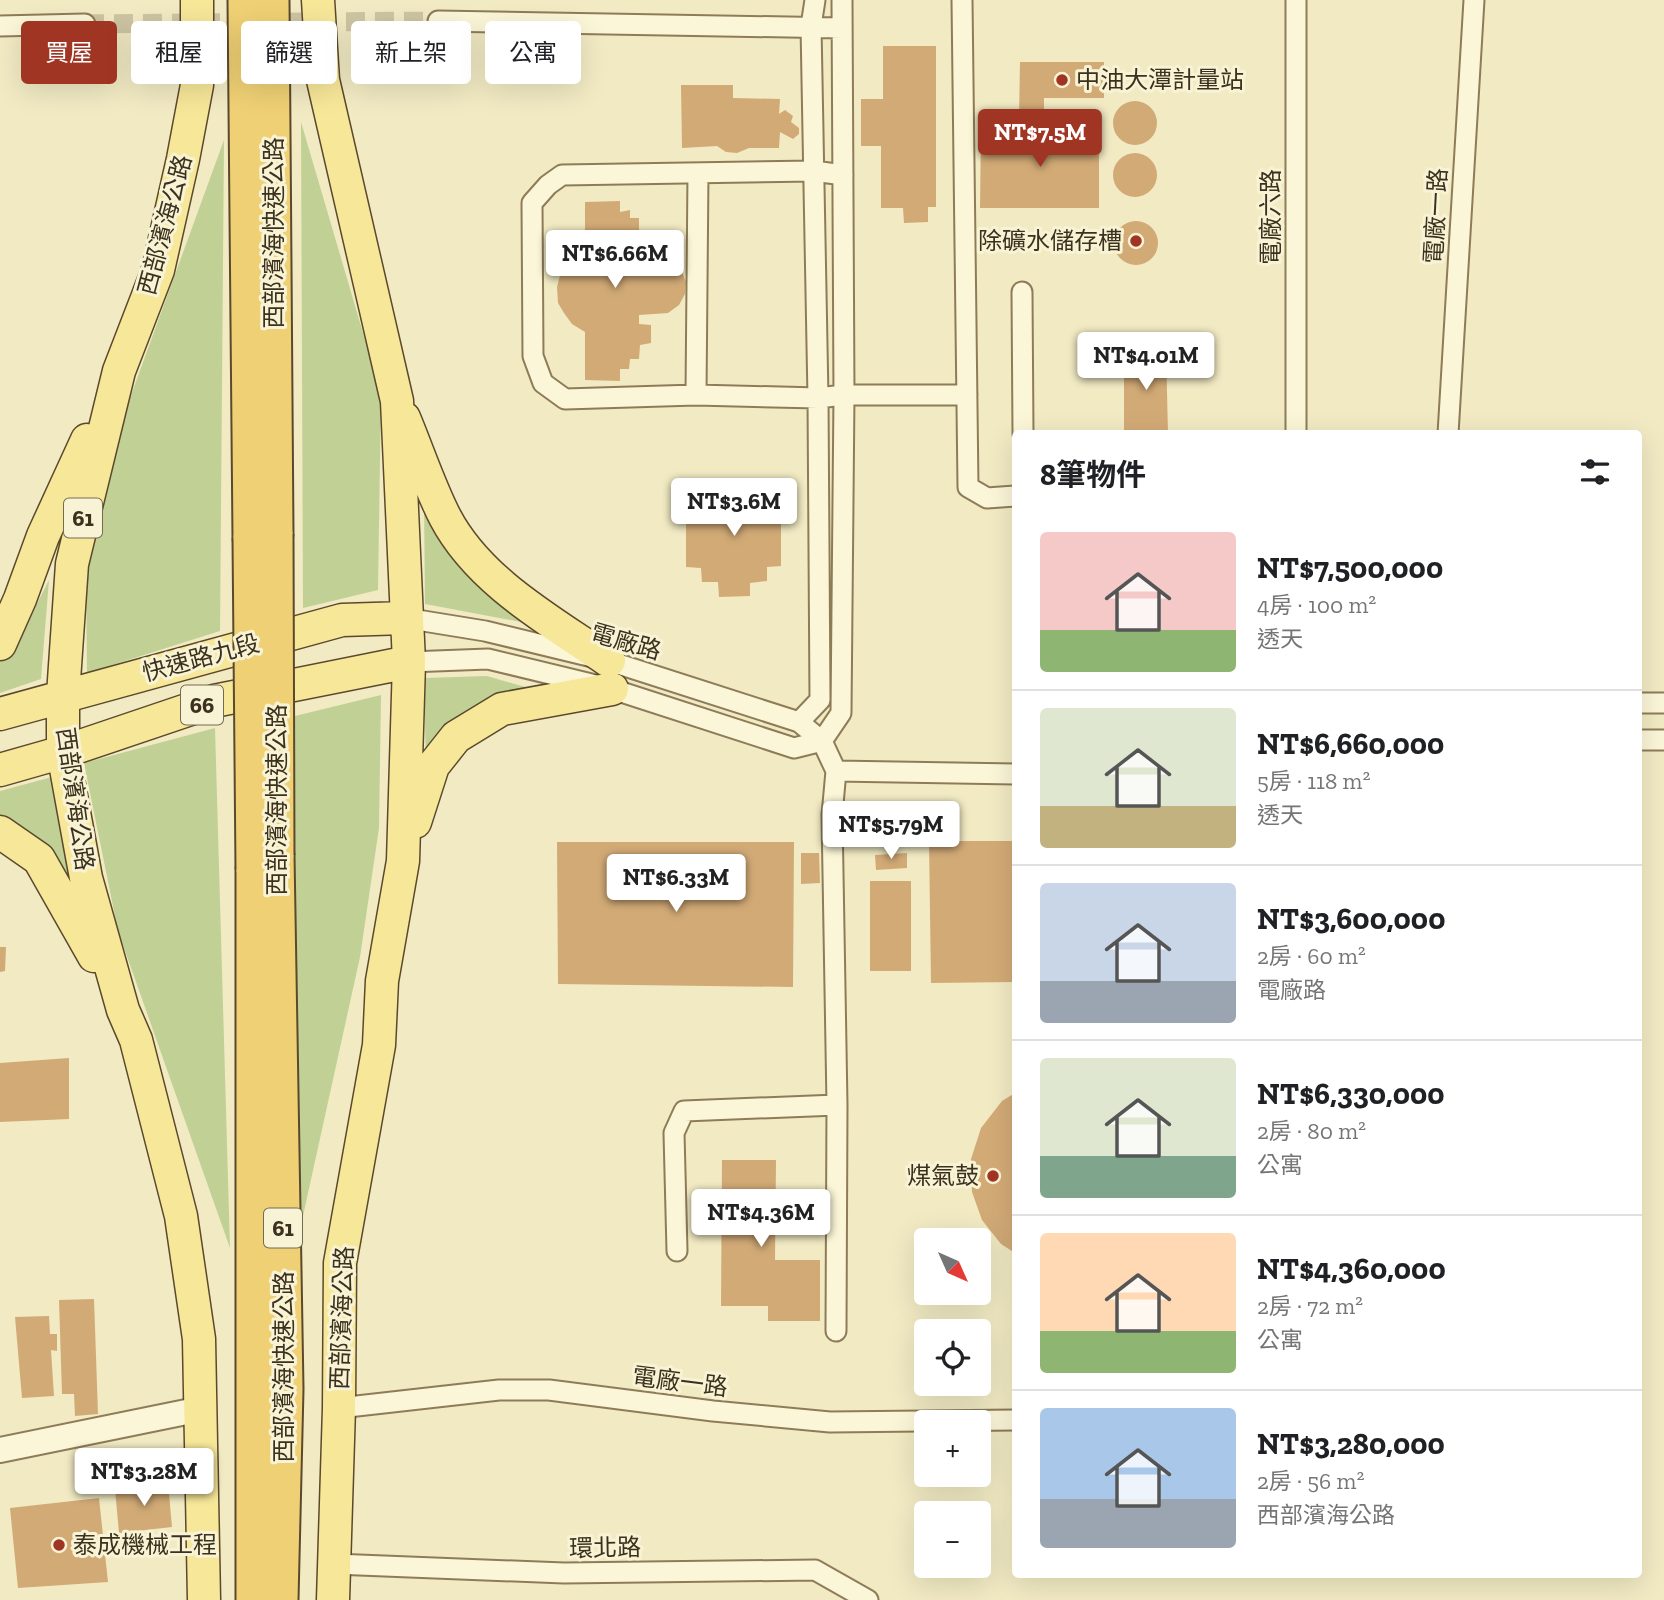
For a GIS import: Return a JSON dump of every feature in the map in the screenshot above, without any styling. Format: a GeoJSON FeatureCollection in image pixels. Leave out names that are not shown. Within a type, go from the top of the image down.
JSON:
{"type":"FeatureCollection","features":[{"type":"Feature","properties":{"kind":"highway","name":"西部濱海快速公路"},"geometry":{"type":"LineString","coordinates":[[245,0],[263,536]]}},
{"type":"Feature","properties":{"kind":"highway","name":"西部濱海快速公路"},"geometry":{"type":"LineString","coordinates":[[253,1600],[265,862],[263,536],[272,0]]}},
{"type":"Feature","properties":{"kind":"highway","name":"西部濱海快速公路"},"geometry":{"type":"LineString","coordinates":[[265,862],[286,1389],[281,1600]]}},
{"type":"Feature","properties":{"kind":"main road","name":"西部濱海公路"},"geometry":{"type":"LineString","coordinates":[[197,0],[197,85],[183,159],[158,270],[119,372],[72,564],[63,752],[86,878],[123,1010],[136,1040],[181,1216],[200,1339],[204,1600]]}},
{"type":"Feature","properties":{"kind":"main road","name":"西部濱海公路"},"geometry":{"type":"LineString","coordinates":[[318,0],[323,80],[397,401],[409,662],[403,860],[382,981],[379,1045],[340,1263],[333,1600]]}},
{"type":"Feature","properties":{"kind":"main road"},"geometry":{"type":"LineString","coordinates":[[0,644],[43,536],[119,372]]}},
{"type":"Feature","properties":{"kind":"main road"},"geometry":{"type":"LineString","coordinates":[[397,401],[445,517],[473,558],[610,675]]}},
{"type":"Feature","properties":{"kind":"main road","name":"快速路九段"},"geometry":{"type":"LineString","coordinates":[[0,714],[342,620],[405,618]]}},
{"type":"Feature","properties":{"kind":"main road","name":"快速路九段"},"geometry":{"type":"LineString","coordinates":[[0,770],[63,752],[214,701],[409,662]]}},
{"type":"Feature","properties":{"kind":"main road"},"geometry":{"type":"LineString","coordinates":[[403,860],[433,766],[456,737],[502,709],[610,675]]}},
{"type":"Feature","properties":{"kind":"main road"},"geometry":{"type":"LineString","coordinates":[[0,832],[39,859],[74,917],[123,1010]]}},
{"type":"Feature","properties":{"kind":"street"},"geometry":{"type":"LineString","coordinates":[[799,722],[820,700],[811,26],[815,0]]}},
{"type":"Feature","properties":{"kind":"street"},"geometry":{"type":"LineString","coordinates":[[822,741],[841,713],[844,395],[842,0]]}},
{"type":"Feature","properties":{"kind":"street"},"geometry":{"type":"LineString","coordinates":[[962,0],[968,487],[987,498],[1012,496]]}},
{"type":"Feature","properties":{"kind":"street","name":"電廠六路"},"geometry":{"type":"LineString","coordinates":[[1296,0],[1296,430]]}},
{"type":"Feature","properties":{"kind":"street","name":"電廠一路"},"geometry":{"type":"LineString","coordinates":[[1448,430],[1474,0]]}},
{"type":"Feature","properties":{"kind":"street"},"geometry":{"type":"LineString","coordinates":[[471,21],[842,28]]}},
{"type":"Feature","properties":{"kind":"street"},"geometry":{"type":"LineString","coordinates":[[0,26],[21,26]]}},
{"type":"Feature","properties":{"kind":"street"},"geometry":{"type":"LineString","coordinates":[[843,175],[814,171],[562,175],[548,185],[532,203],[533,356],[543,383],[565,399],[967,395]]}},
{"type":"Feature","properties":{"kind":"street"},"geometry":{"type":"LineString","coordinates":[[696,396],[698,173]]}},
{"type":"Feature","properties":{"kind":"street"},"geometry":{"type":"LineString","coordinates":[[1022,292],[1023,430]]}},
{"type":"Feature","properties":{"kind":"street","name":"電廠路"},"geometry":{"type":"LineString","coordinates":[[405,618],[485,631],[610,675],[794,748],[822,741]]}},
{"type":"Feature","properties":{"kind":"street","name":"電廠路"},"geometry":{"type":"LineString","coordinates":[[409,662],[488,659],[610,675],[799,722],[822,741],[836,771]]}},
{"type":"Feature","properties":{"kind":"street"},"geometry":{"type":"LineString","coordinates":[[1642,703],[1664,703]]}},
{"type":"Feature","properties":{"kind":"street"},"geometry":{"type":"LineString","coordinates":[[1642,740],[1664,740]]}},
{"type":"Feature","properties":{"kind":"street"},"geometry":{"type":"LineString","coordinates":[[836,1331],[832,815],[836,771],[1012,774]]}},
{"type":"Feature","properties":{"kind":"street"},"geometry":{"type":"LineString","coordinates":[[677,1251],[674,1133],[684,1111],[836,1105]]}},
{"type":"Feature","properties":{"kind":"street","name":"電廠一路"},"geometry":{"type":"LineString","coordinates":[[339,1408],[499,1390],[549,1390],[713,1412],[830,1422],[1012,1420]]}},
{"type":"Feature","properties":{"kind":"street"},"geometry":{"type":"LineString","coordinates":[[0,1450],[201,1409]]}},
{"type":"Feature","properties":{"kind":"street","name":"環北路"},"geometry":{"type":"LineString","coordinates":[[334,1564],[564,1573],[815,1570],[868,1600]]}},
{"type":"Feature","properties":{"kind":"green space"},"geometry":{"type":"Polygon","coordinates":[[[301,122],[381,394],[378,590],[303,608],[301,122]]]}},
{"type":"Feature","properties":{"kind":"green space"},"geometry":{"type":"Polygon","coordinates":[[[224,140],[220,631],[87,673],[86,574],[130,398],[224,140]]]}},
{"type":"Feature","properties":{"kind":"green space"},"geometry":{"type":"Polygon","coordinates":[[[424,499],[526,623],[425,604],[424,499]]]}},
{"type":"Feature","properties":{"kind":"green space"},"geometry":{"type":"Polygon","coordinates":[[[49,580],[41,679],[0,693],[0,659],[25,627],[49,580]]]}},
{"type":"Feature","properties":{"kind":"green space"},"geometry":{"type":"Polygon","coordinates":[[[487,676],[539,691],[426,765],[424,678],[487,676]]]}},
{"type":"Feature","properties":{"kind":"green space"},"geometry":{"type":"Polygon","coordinates":[[[381,695],[379,828],[360,957],[295,1252],[291,717],[381,695]]]}},
{"type":"Feature","properties":{"kind":"green space"},"geometry":{"type":"Polygon","coordinates":[[[215,728],[230,1248],[118,931],[84,763],[215,728]]]}},
{"type":"Feature","properties":{"kind":"green space"},"geometry":{"type":"Polygon","coordinates":[[[52,777],[75,888],[51,854],[0,817],[0,791],[52,777]]]}},
{"type":"Feature","properties":{"kind":"building"},"geometry":{"type":"Polygon","coordinates":[[[883,46],[936,46],[936,207],[928,207],[928,222],[904,223],[903,208],[881,208],[881,146],[861,146],[861,99],[883,99],[883,46]]]}},
{"type":"Feature","properties":{"kind":"building","name":"中油大潭計量站"},"geometry":{"type":"Polygon","coordinates":[[[1020,62],[1104,62],[1104,98],[1044,98],[1044,119],[1019,119],[1020,62]]]}},
{"type":"Feature","properties":{"kind":"building"},"geometry":{"type":"Polygon","coordinates":[[[681,85],[733,85],[733,98],[780,99],[779,114],[785,110],[793,116],[791,122],[799,128],[799,134],[793,139],[780,132],[779,148],[749,148],[737,153],[726,152],[717,146],[682,148],[681,85]]]}},
{"type":"Feature","properties":{"kind":"building"},"geometry":{"type":"Polygon","coordinates":[[[1135,101],[1151,107],[1157,123],[1151,139],[1135,145],[1119,139],[1113,123],[1119,107],[1135,101]]]}},
{"type":"Feature","properties":{"kind":"building"},"geometry":{"type":"Polygon","coordinates":[[[981,129],[1099,129],[1099,208],[980,208],[981,129]]]}},
{"type":"Feature","properties":{"kind":"building","name":"除礦水儲存槽"},"geometry":{"type":"Polygon","coordinates":[[[1135,153],[1150,160],[1157,175],[1150,190],[1135,197],[1120,190],[1113,175],[1120,160],[1135,153]]]}},
{"type":"Feature","properties":{"kind":"building"},"geometry":{"type":"Polygon","coordinates":[[[620,201],[620,212],[630,210],[630,218],[639,218],[639,235],[651,234],[651,254],[639,253],[638,260],[649,259],[674,264],[682,272],[686,282],[685,294],[679,305],[668,313],[639,315],[639,324],[651,325],[651,343],[640,345],[639,359],[630,359],[629,369],[620,369],[620,381],[585,380],[585,332],[572,324],[564,313],[558,303],[557,287],[562,268],[573,254],[585,247],[585,202],[620,201]]]}},
{"type":"Feature","properties":{"kind":"building","name":"除礦水儲存槽"},"geometry":{"type":"Polygon","coordinates":[[[1136,221],[1145,222],[1152,227],[1157,234],[1157,252],[1152,259],[1145,264],[1136,265],[1127,264],[1120,259],[1115,252],[1114,243],[1115,234],[1120,227],[1127,222],[1136,221]]]}},
{"type":"Feature","properties":{"kind":"building"},"geometry":{"type":"Polygon","coordinates":[[[1124,350],[1166,350],[1168,430],[1124,430],[1124,350]]]}},
{"type":"Feature","properties":{"kind":"building"},"geometry":{"type":"Polygon","coordinates":[[[765,488],[765,502],[781,501],[781,566],[767,567],[767,581],[750,583],[750,596],[719,597],[718,582],[702,582],[701,568],[686,567],[686,504],[701,504],[701,489],[765,488]]]}},
{"type":"Feature","properties":{"kind":"building"},"geometry":{"type":"Polygon","coordinates":[[[929,841],[1012,841],[1012,982],[931,983],[929,841]]]}},
{"type":"Feature","properties":{"kind":"building"},"geometry":{"type":"Polygon","coordinates":[[[557,842],[794,842],[793,987],[558,984],[557,842]]]}},
{"type":"Feature","properties":{"kind":"building"},"geometry":{"type":"Polygon","coordinates":[[[801,853],[819,853],[820,883],[801,884],[801,853]]]}},
{"type":"Feature","properties":{"kind":"building"},"geometry":{"type":"Polygon","coordinates":[[[907,853],[907,868],[876,870],[875,855],[907,853]]]}},
{"type":"Feature","properties":{"kind":"building"},"geometry":{"type":"Polygon","coordinates":[[[870,881],[911,881],[911,971],[870,971],[870,881]]]}},
{"type":"Feature","properties":{"kind":"building"},"geometry":{"type":"Polygon","coordinates":[[[0,947],[6,947],[5,971],[0,972],[0,947]]]}},
{"type":"Feature","properties":{"kind":"building"},"geometry":{"type":"Polygon","coordinates":[[[69,1058],[69,1119],[0,1122],[0,1063],[69,1058]]]}},
{"type":"Feature","properties":{"kind":"building","name":"煤氣鼓"},"geometry":{"type":"Polygon","coordinates":[[[1012,1095],[1012,1251],[1001,1244],[982,1220],[972,1192],[971,1159],[981,1128],[1002,1101],[1012,1095]]]}},
{"type":"Feature","properties":{"kind":"building"},"geometry":{"type":"Polygon","coordinates":[[[722,1160],[776,1160],[775,1260],[820,1260],[820,1321],[768,1321],[768,1306],[721,1306],[722,1160]]]}},
{"type":"Feature","properties":{"kind":"building"},"geometry":{"type":"Polygon","coordinates":[[[94,1299],[98,1414],[75,1416],[74,1394],[62,1394],[59,1300],[94,1299]]]}},
{"type":"Feature","properties":{"kind":"building"},"geometry":{"type":"Polygon","coordinates":[[[49,1316],[50,1334],[57,1334],[57,1351],[51,1350],[54,1396],[22,1398],[15,1317],[49,1316]]]}},
{"type":"Feature","properties":{"kind":"building"},"geometry":{"type":"Polygon","coordinates":[[[168,1483],[172,1527],[119,1533],[115,1489],[168,1483]]]}},
{"type":"Feature","properties":{"kind":"building","name":"泰成機械工程"},"geometry":{"type":"Polygon","coordinates":[[[99,1498],[108,1582],[18,1588],[10,1508],[99,1498]]]}},
{"type":"Feature","properties":{"kind":"tunnel"},"geometry":{"type":"LineString","coordinates":[[117,24],[351,22]]}},
{"type":"Feature","properties":{"kind":"place","name":"中油大潭計量站"},"geometry":{"type":"Point","coordinates":[1062,80]}},
{"type":"Feature","properties":{"kind":"place","name":"除礦水儲存槽"},"geometry":{"type":"Point","coordinates":[1136,241]}},
{"type":"Feature","properties":{"kind":"place","name":"煤氣鼓"},"geometry":{"type":"Point","coordinates":[993,1176]}},
{"type":"Feature","properties":{"kind":"place","name":"泰成機械工程"},"geometry":{"type":"Point","coordinates":[59,1545]}}]}
